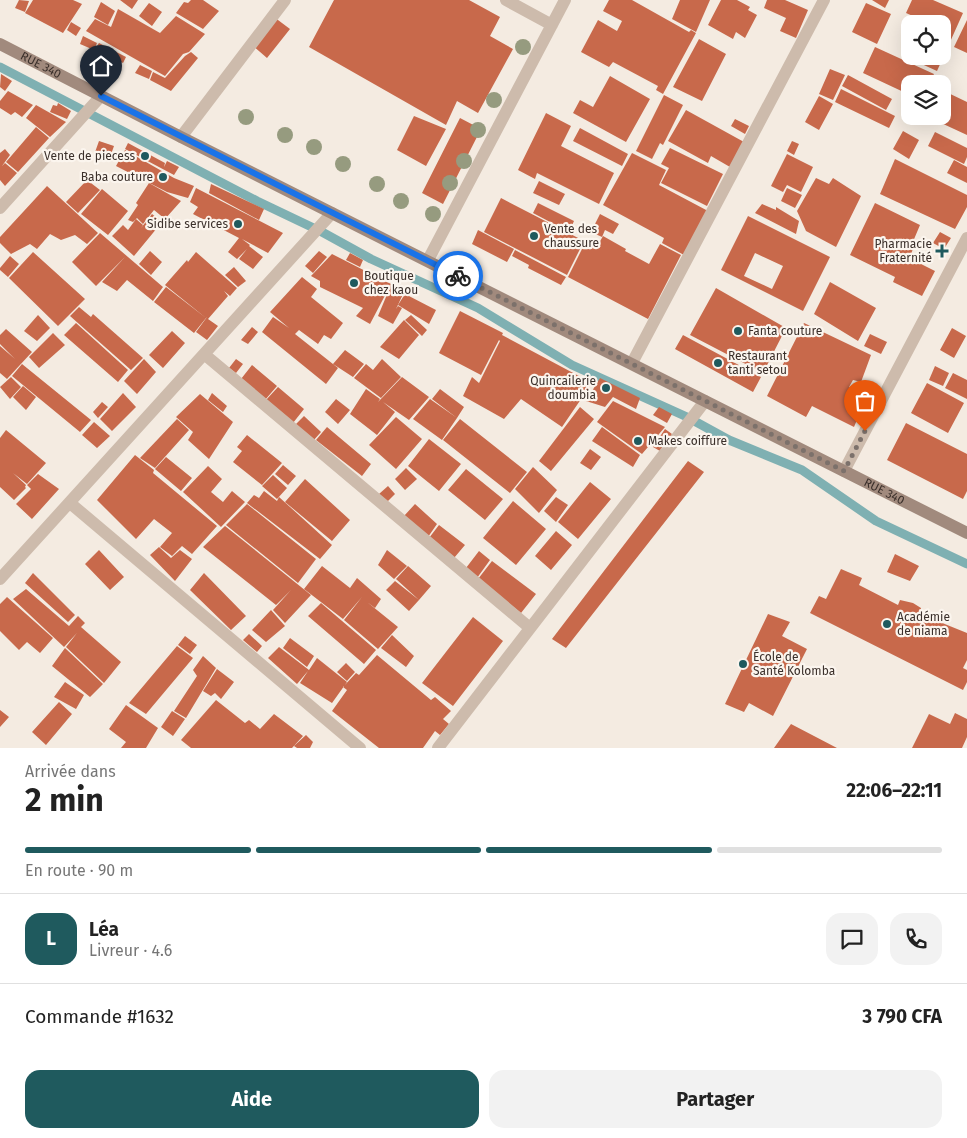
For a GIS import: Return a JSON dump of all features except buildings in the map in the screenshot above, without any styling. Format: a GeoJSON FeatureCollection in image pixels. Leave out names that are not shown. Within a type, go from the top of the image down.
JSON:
{"type":"FeatureCollection","features":[{"type":"Feature","properties":{"kind":"street"},"geometry":{"type":"LineString","coordinates":[[181,137],[285,0]]}},
{"type":"Feature","properties":{"kind":"street"},"geometry":{"type":"LineString","coordinates":[[506,0],[552,24]]}},
{"type":"Feature","properties":{"kind":"street"},"geometry":{"type":"LineString","coordinates":[[428,260],[565,0]]}},
{"type":"Feature","properties":{"kind":"street"},"geometry":{"type":"LineString","coordinates":[[632,364],[824,0]]}},
{"type":"Feature","properties":{"kind":"street","name":"RUE 340"},"geometry":{"type":"LineString","coordinates":[[0,44],[967,533]]}},
{"type":"Feature","properties":{"kind":"street"},"geometry":{"type":"LineString","coordinates":[[0,208],[101,96]]}},
{"type":"Feature","properties":{"kind":"street"},"geometry":{"type":"LineString","coordinates":[[0,579],[332,213]]}},
{"type":"Feature","properties":{"kind":"street"},"geometry":{"type":"LineString","coordinates":[[844,471],[967,238]]}},
{"type":"Feature","properties":{"kind":"street"},"geometry":{"type":"LineString","coordinates":[[204,354],[530,628]]}},
{"type":"Feature","properties":{"kind":"street"},"geometry":{"type":"LineString","coordinates":[[438,748],[705,401]]}},
{"type":"Feature","properties":{"kind":"street"},"geometry":{"type":"LineString","coordinates":[[70,503],[360,748]]}},
{"type":"Feature","properties":{"kind":"waterway"},"geometry":{"type":"LineString","coordinates":[[0,67],[371,259],[478,308],[572,365],[687,417],[729,440],[802,470],[876,521],[967,564]]}},
{"type":"Feature","properties":{"kind":"way so far"},"geometry":{"type":"LineString","coordinates":[[458,276],[844,471],[865,431]]}},
{"type":"Feature","properties":{"kind":"place","name":"Vente de piecess"},"geometry":{"type":"Point","coordinates":[145,156]}},
{"type":"Feature","properties":{"kind":"place","name":"Baba couture"},"geometry":{"type":"Point","coordinates":[163,177]}},
{"type":"Feature","properties":{"kind":"place","name":"Sidibe services"},"geometry":{"type":"Point","coordinates":[238,224]}},
{"type":"Feature","properties":{"kind":"place","name":"Vente des chaussure"},"geometry":{"type":"Point","coordinates":[534,236]}},
{"type":"Feature","properties":{"kind":"place","name":"Pharmacie Fraternité"},"geometry":{"type":"Point","coordinates":[942,251]}},
{"type":"Feature","properties":{"kind":"place","name":"Boutique chez kaou"},"geometry":{"type":"Point","coordinates":[354,283]}},
{"type":"Feature","properties":{"kind":"place","name":"Fanta couture"},"geometry":{"type":"Point","coordinates":[738,331]}},
{"type":"Feature","properties":{"kind":"place","name":"Restaurant tanti setou"},"geometry":{"type":"Point","coordinates":[718,363]}},
{"type":"Feature","properties":{"kind":"place","name":"Quincailerie doumbia"},"geometry":{"type":"Point","coordinates":[606,388]}},
{"type":"Feature","properties":{"kind":"place","name":"Makes coiffure"},"geometry":{"type":"Point","coordinates":[638,441]}},
{"type":"Feature","properties":{"kind":"place","name":"Académie de niama"},"geometry":{"type":"Point","coordinates":[887,624]}},
{"type":"Feature","properties":{"kind":"place","name":"École de Santé Kolomba"},"geometry":{"type":"Point","coordinates":[743,664]}},
{"type":"Feature","properties":{"kind":"route"},"geometry":{"type":"LineString","coordinates":[[101,96],[458,276]]}}]}
